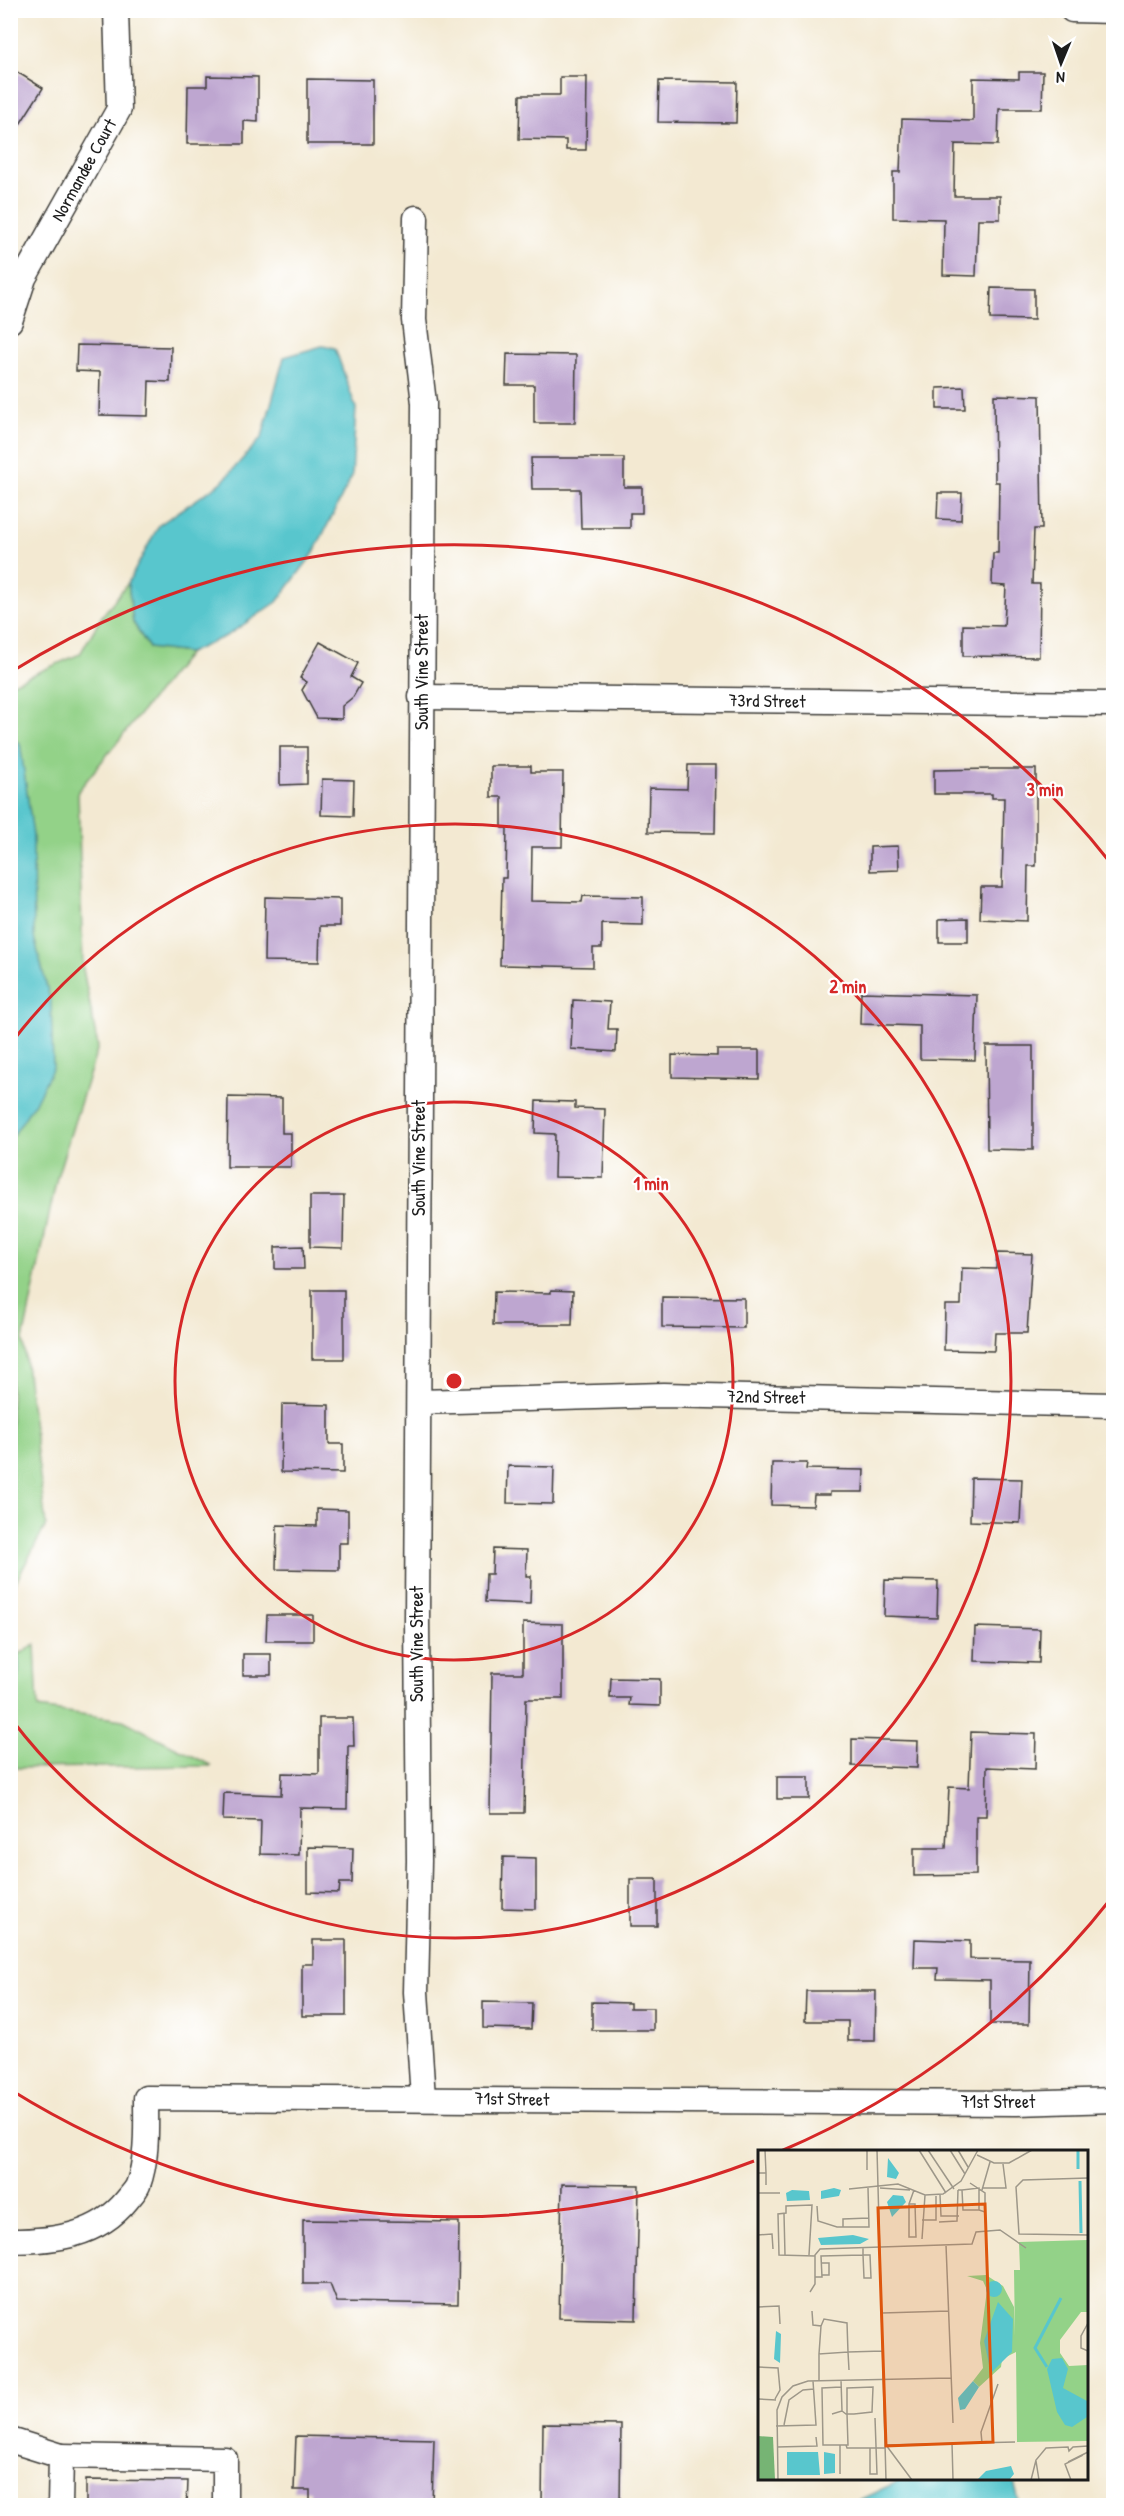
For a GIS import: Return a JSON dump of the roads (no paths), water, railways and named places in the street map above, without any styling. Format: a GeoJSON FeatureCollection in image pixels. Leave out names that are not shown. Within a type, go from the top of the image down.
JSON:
{"type":"FeatureCollection","features":[{"type":"Feature","properties":{"kind":"street","name":"Normandee Court"},"geometry":{"type":"LineString","coordinates":[[10,321],[24,278],[118,109],[116,10]]}},
{"type":"Feature","properties":{"kind":"street"},"geometry":{"type":"LineString","coordinates":[[1072,10],[1113,11]]}},
{"type":"Feature","properties":{"kind":"street","name":"South Vine Street"},"geometry":{"type":"LineString","coordinates":[[416,218],[414,320],[424,403],[418,1402],[419,1861],[416,1992],[423,2098]]}},
{"type":"Feature","properties":{"kind":"street","name":"73rd Street"},"geometry":{"type":"LineString","coordinates":[[422,698],[1113,704]]}},
{"type":"Feature","properties":{"kind":"street","name":"72nd Street"},"geometry":{"type":"LineString","coordinates":[[418,1402],[663,1395],[1113,1405]]}},
{"type":"Feature","properties":{"kind":"street","name":"71st Street"},"geometry":{"type":"LineString","coordinates":[[10,2241],[35,2241],[72,2236],[101,2224],[121,2208],[138,2186],[144,2160],[146,2097],[1005,2103],[1113,2100]]}},
{"type":"Feature","properties":{"kind":"street"},"geometry":{"type":"LineString","coordinates":[[10,2440],[61,2456],[225,2459],[225,2505]]}},
{"type":"Feature","properties":{"kind":"street"},"geometry":{"type":"LineString","coordinates":[[60,2505],[61,2456]]}},
{"type":"Feature","properties":{"kind":"water"},"geometry":{"type":"Polygon","coordinates":[[[322,346],[335,348],[356,408],[352,476],[313,554],[277,602],[228,635],[189,653],[149,648],[133,622],[128,583],[159,525],[222,482],[262,437],[284,357],[322,346]]]}},
{"type":"Feature","properties":{"kind":"water"},"geometry":{"type":"Polygon","coordinates":[[[11,738],[20,743],[33,835],[34,937],[51,1003],[53,1067],[37,1099],[11,1139],[11,738]]]}},
{"type":"Feature","properties":{"kind":"water"},"geometry":{"type":"Polygon","coordinates":[[[11,1630],[18,1654],[19,1669],[16,1683],[11,1691],[11,1630]]]}},
{"type":"Feature","properties":{"kind":"water"},"geometry":{"type":"Polygon","coordinates":[[[897,2480],[1013,2480],[1020,2505],[855,2505],[861,2499],[897,2480]]]}}]}
